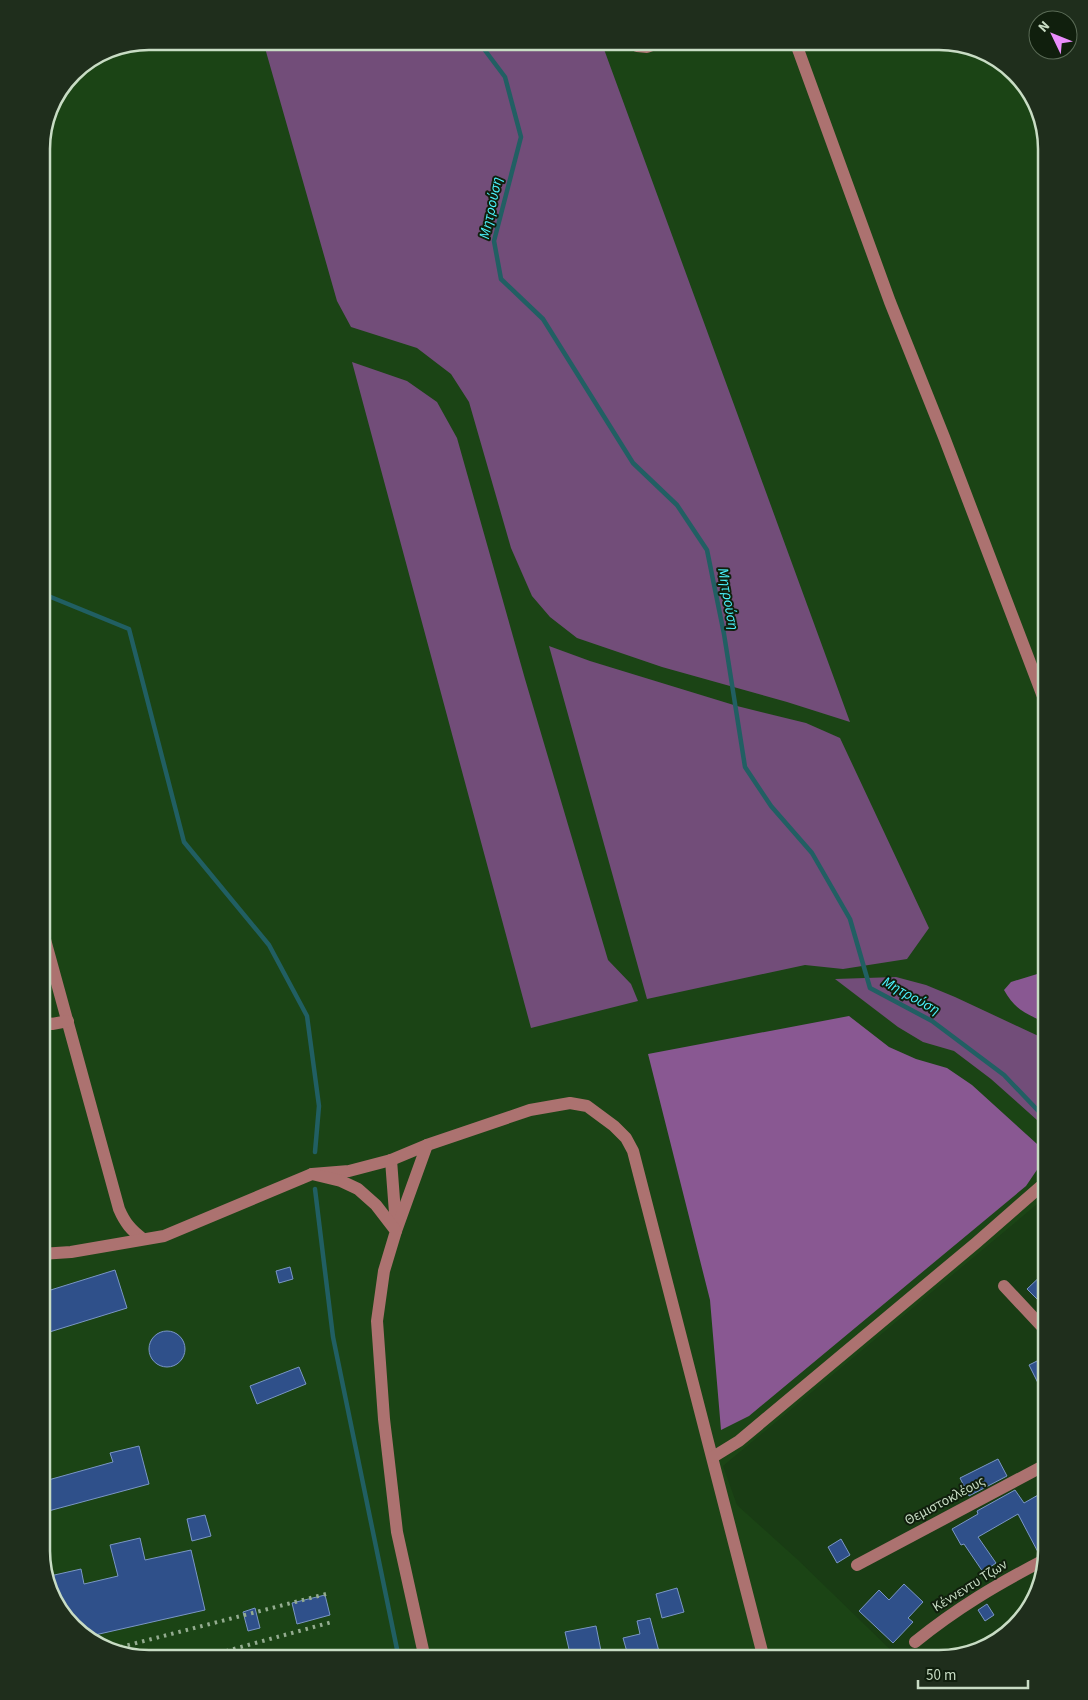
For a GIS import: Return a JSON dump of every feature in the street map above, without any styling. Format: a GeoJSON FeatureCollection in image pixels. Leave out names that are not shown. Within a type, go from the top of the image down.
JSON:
{"type":"FeatureCollection","features":[{"type":"Feature","properties":{"kind":"street"},"geometry":{"type":"LineString","coordinates":[[798,50],[890,302],[944,437],[1038,683]]}},
{"type":"Feature","properties":{"kind":"street"},"geometry":{"type":"LineString","coordinates":[[50,957],[119,1209],[125,1223],[132,1232],[143,1239]]}},
{"type":"Feature","properties":{"kind":"street"},"geometry":{"type":"LineString","coordinates":[[50,1024],[68,1021]]}},
{"type":"Feature","properties":{"kind":"street"},"geometry":{"type":"LineString","coordinates":[[50,1253],[71,1252],[164,1236],[312,1174],[349,1170],[391,1160],[427,1145],[530,1110],[570,1103],[587,1106],[614,1126],[626,1138],[633,1151],[762,1650]]}},
{"type":"Feature","properties":{"kind":"street"},"geometry":{"type":"LineString","coordinates":[[423,1650],[397,1532],[384,1419],[377,1321],[384,1271],[396,1231],[427,1145]]}},
{"type":"Feature","properties":{"kind":"street"},"geometry":{"type":"LineString","coordinates":[[391,1160],[396,1231]]}},
{"type":"Feature","properties":{"kind":"street"},"geometry":{"type":"LineString","coordinates":[[312,1174],[341,1181],[358,1189],[376,1204],[396,1231]]}},
{"type":"Feature","properties":{"kind":"street"},"geometry":{"type":"LineString","coordinates":[[713,1457],[739,1441],[1038,1189]]}},
{"type":"Feature","properties":{"kind":"street"},"geometry":{"type":"LineString","coordinates":[[1004,1286],[1038,1322]]}},
{"type":"Feature","properties":{"kind":"street","name":"Θεμιστοκλέους"},"geometry":{"type":"LineString","coordinates":[[857,1565],[1038,1469]]}},
{"type":"Feature","properties":{"kind":"street","name":"Κέννεντυ Τζων"},"geometry":{"type":"LineString","coordinates":[[915,1642],[976,1597],[1037,1564]]}},
{"type":"Feature","properties":{"kind":"shaded area"},"geometry":{"type":"Polygon","coordinates":[[[149,50],[946,50],[971,55],[994,67],[1013,84],[1028,105],[1035,123],[1038,149],[1038,1204],[723,1466],[737,1505],[798,1560],[891,1650],[142,1650],[117,1645],[94,1633],[75,1616],[60,1595],[55,1583],[50,1558],[50,142],[53,123],[63,99],[79,79],[99,63],[123,53],[149,50]]]}},
{"type":"Feature","properties":{"kind":"shaded area"},"geometry":{"type":"Polygon","coordinates":[[[266,50],[604,50],[850,722],[787,702],[662,667],[577,638],[550,617],[532,596],[511,548],[469,402],[451,374],[417,348],[351,327],[337,301],[266,50]]]}},
{"type":"Feature","properties":{"kind":"shaded area"},"geometry":{"type":"Polygon","coordinates":[[[352,362],[407,381],[437,402],[457,438],[525,679],[608,960],[631,984],[638,1001],[531,1028],[352,362]]]}},
{"type":"Feature","properties":{"kind":"shaded area"},"geometry":{"type":"Polygon","coordinates":[[[549,646],[590,661],[737,706],[806,723],[840,738],[929,928],[907,959],[843,969],[805,965],[647,999],[549,646]]]}},
{"type":"Feature","properties":{"kind":"shaded area"},"geometry":{"type":"Polygon","coordinates":[[[1038,974],[1038,1019],[1022,1011],[1008,997],[1004,990],[1011,982],[1038,974]]]}},
{"type":"Feature","properties":{"kind":"shaded area"},"geometry":{"type":"Polygon","coordinates":[[[896,977],[926,985],[1038,1036],[1038,1121],[991,1079],[954,1051],[923,1042],[898,1027],[835,979],[896,977]]]}},
{"type":"Feature","properties":{"kind":"shaded area"},"geometry":{"type":"Polygon","coordinates":[[[849,1016],[889,1047],[916,1059],[947,1068],[972,1085],[1038,1145],[1038,1168],[1026,1186],[749,1416],[721,1430],[710,1300],[648,1054],[849,1016]]]}},
{"type":"Feature","properties":{"kind":"building"},"geometry":{"type":"Polygon","coordinates":[[[290,1267],[293,1279],[279,1283],[276,1271],[290,1267]]]}},
{"type":"Feature","properties":{"kind":"building"},"geometry":{"type":"Polygon","coordinates":[[[115,1270],[127,1308],[50,1332],[50,1290],[115,1270]]]}},
{"type":"Feature","properties":{"kind":"building"},"geometry":{"type":"Polygon","coordinates":[[[1038,1279],[1038,1300],[1027,1289],[1038,1279]]]}},
{"type":"Feature","properties":{"kind":"building"},"geometry":{"type":"Polygon","coordinates":[[[167,1331],[174,1332],[180,1336],[184,1342],[184,1356],[180,1362],[174,1366],[167,1367],[160,1366],[154,1362],[150,1356],[149,1349],[150,1342],[154,1336],[160,1332],[167,1331]]]}},
{"type":"Feature","properties":{"kind":"building"},"geometry":{"type":"Polygon","coordinates":[[[1038,1360],[1038,1383],[1029,1365],[1038,1360]]]}},
{"type":"Feature","properties":{"kind":"building"},"geometry":{"type":"Polygon","coordinates":[[[299,1367],[306,1384],[257,1404],[250,1386],[299,1367]]]}},
{"type":"Feature","properties":{"kind":"building"},"geometry":{"type":"Polygon","coordinates":[[[139,1446],[149,1484],[50,1511],[50,1480],[113,1462],[110,1453],[139,1446]]]}},
{"type":"Feature","properties":{"kind":"building"},"geometry":{"type":"Polygon","coordinates":[[[998,1459],[1007,1476],[969,1496],[960,1478],[998,1459]]]}},
{"type":"Feature","properties":{"kind":"building"},"geometry":{"type":"Polygon","coordinates":[[[1015,1490],[1024,1503],[1038,1495],[1038,1552],[1018,1514],[978,1537],[996,1563],[983,1572],[964,1544],[961,1545],[952,1529],[978,1514],[977,1511],[1015,1490]]]}},
{"type":"Feature","properties":{"kind":"building"},"geometry":{"type":"Polygon","coordinates":[[[205,1515],[211,1536],[192,1541],[187,1519],[205,1515]]]}},
{"type":"Feature","properties":{"kind":"building"},"geometry":{"type":"Polygon","coordinates":[[[140,1538],[145,1560],[191,1550],[205,1610],[97,1635],[94,1633],[67,1606],[60,1595],[53,1575],[81,1569],[84,1584],[118,1576],[110,1545],[140,1538]]]}},
{"type":"Feature","properties":{"kind":"building"},"geometry":{"type":"Polygon","coordinates":[[[841,1539],[850,1555],[837,1563],[828,1547],[841,1539]]]}},
{"type":"Feature","properties":{"kind":"building"},"geometry":{"type":"Polygon","coordinates":[[[904,1584],[923,1602],[908,1618],[913,1622],[893,1643],[859,1611],[879,1590],[889,1600],[904,1584]]]}},
{"type":"Feature","properties":{"kind":"building"},"geometry":{"type":"Polygon","coordinates":[[[677,1588],[684,1612],[662,1618],[656,1594],[677,1588]]]}},
{"type":"Feature","properties":{"kind":"building"},"geometry":{"type":"Polygon","coordinates":[[[325,1595],[330,1615],[297,1624],[292,1603],[325,1595]]]}},
{"type":"Feature","properties":{"kind":"building"},"geometry":{"type":"Polygon","coordinates":[[[987,1604],[994,1615],[985,1621],[978,1610],[987,1604]]]}},
{"type":"Feature","properties":{"kind":"building"},"geometry":{"type":"Polygon","coordinates":[[[255,1608],[260,1628],[248,1631],[243,1612],[255,1608]]]}},
{"type":"Feature","properties":{"kind":"building"},"geometry":{"type":"Polygon","coordinates":[[[650,1618],[659,1650],[626,1650],[623,1638],[640,1634],[637,1621],[650,1618]]]}},
{"type":"Feature","properties":{"kind":"building"},"geometry":{"type":"Polygon","coordinates":[[[596,1626],[601,1650],[569,1650],[565,1632],[596,1626]]]}},
{"type":"Feature","properties":{"kind":"waterway","name":"Μητρούση"},"geometry":{"type":"LineString","coordinates":[[485,50],[505,77],[521,137],[494,241],[501,279],[543,319],[633,463],[677,505],[707,550],[724,634],[745,767],[771,806],[812,853],[850,919],[870,988],[932,1021],[1004,1075],[1038,1111]]}},
{"type":"Feature","properties":{"kind":"waterway"},"geometry":{"type":"LineString","coordinates":[[50,597],[129,629],[184,842],[269,945],[307,1016],[319,1106],[315,1152]]}},
{"type":"Feature","properties":{"kind":"waterway"},"geometry":{"type":"LineString","coordinates":[[315,1189],[333,1337],[397,1650]]}},
{"type":"Feature","properties":{"kind":"railway"},"geometry":{"type":"LineString","coordinates":[[123,1646],[326,1594]]}},
{"type":"Feature","properties":{"kind":"railway"},"geometry":{"type":"LineString","coordinates":[[230,1650],[332,1622]]}}]}
